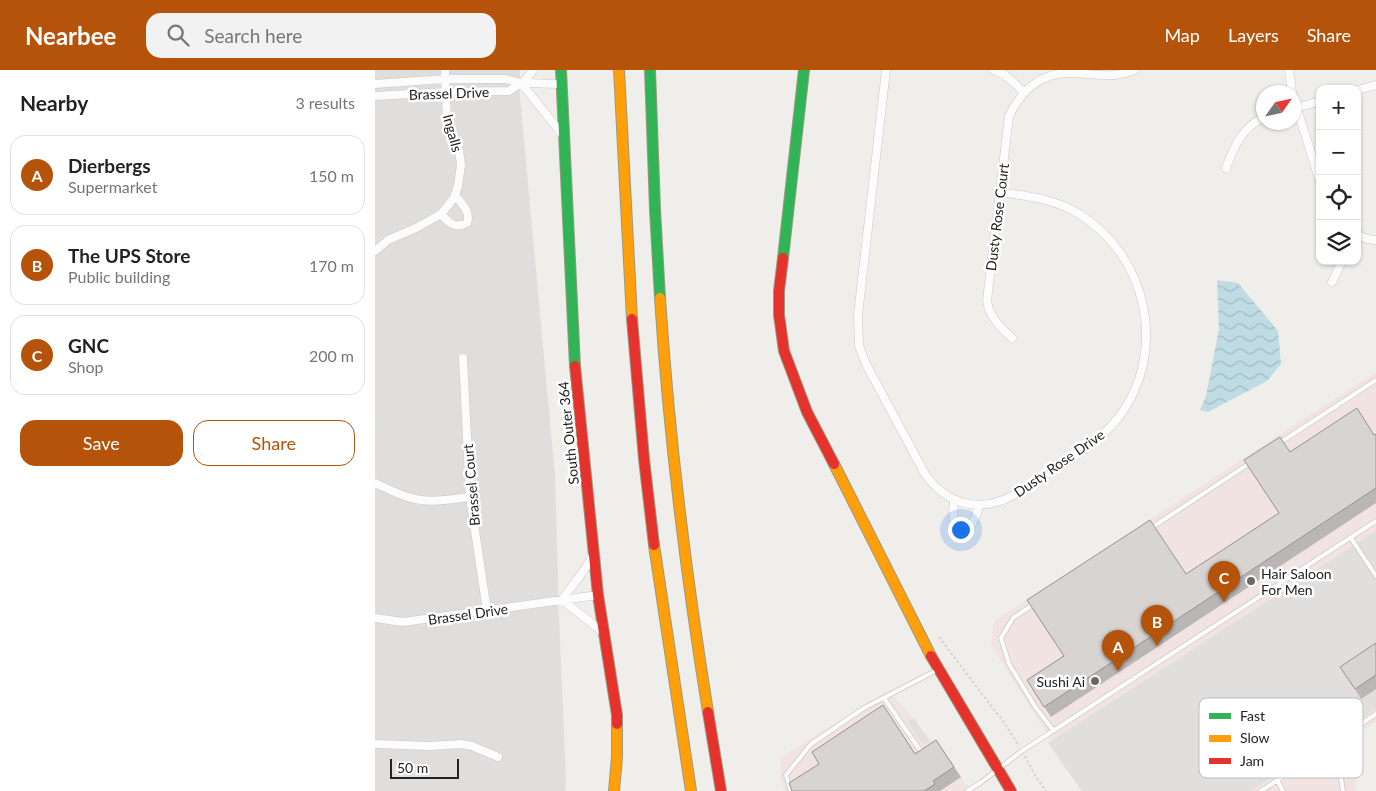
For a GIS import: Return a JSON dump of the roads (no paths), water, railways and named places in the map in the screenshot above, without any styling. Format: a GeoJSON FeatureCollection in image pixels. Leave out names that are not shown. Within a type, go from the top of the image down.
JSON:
{"type":"FeatureCollection","features":[{"type":"Feature","properties":{"kind":"main road","name":"South Outer 364"},"geometry":{"type":"LineString","coordinates":[[561,70],[575,356],[598,595],[617,715],[615,791]]}},
{"type":"Feature","properties":{"kind":"main road"},"geometry":{"type":"LineString","coordinates":[[619,70],[627,246],[643,449],[663,614],[691,791]]}},
{"type":"Feature","properties":{"kind":"main road"},"geometry":{"type":"LineString","coordinates":[[650,70],[657,256],[669,404],[686,562],[721,791]]}},
{"type":"Feature","properties":{"kind":"main road"},"geometry":{"type":"LineString","coordinates":[[804,70],[779,291],[779,314],[784,351],[807,412],[938,669],[1011,791]]}},
{"type":"Feature","properties":{"kind":"main road"},"geometry":{"type":"LineString","coordinates":[[713,746],[728,791]]}},
{"type":"Feature","properties":{"kind":"street","name":"Ingalls"},"geometry":{"type":"LineString","coordinates":[[375,251],[388,240],[416,228],[441,214],[455,195],[461,165],[459,150],[447,122],[445,70]]}},
{"type":"Feature","properties":{"kind":"street"},"geometry":{"type":"LineString","coordinates":[[533,70],[521,83],[563,134]]}},
{"type":"Feature","properties":{"kind":"street","name":"Dusty Rose Drive"},"geometry":{"type":"LineString","coordinates":[[886,70],[858,315],[859,346],[866,364],[925,474],[940,492],[954,500],[987,506],[1013,496],[1100,437],[1118,418],[1131,397],[1141,373],[1146,347],[1145,314],[1136,280],[1121,254],[1103,232],[1080,215],[1055,203],[1029,196],[999,192]]}},
{"type":"Feature","properties":{"kind":"street"},"geometry":{"type":"LineString","coordinates":[[994,70],[1005,75],[1024,92],[1041,79],[1055,74],[1071,73],[1115,76],[1134,70]]}},
{"type":"Feature","properties":{"kind":"street"},"geometry":{"type":"LineString","coordinates":[[1289,70],[1292,85]]}},
{"type":"Feature","properties":{"kind":"street","name":"Brassel Drive"},"geometry":{"type":"LineString","coordinates":[[375,84],[506,78],[521,83],[561,84]]}},
{"type":"Feature","properties":{"kind":"street","name":"Brassel Drive"},"geometry":{"type":"LineString","coordinates":[[375,96],[509,91],[521,83]]}},
{"type":"Feature","properties":{"kind":"street"},"geometry":{"type":"LineString","coordinates":[[1361,89],[1376,85]]}},
{"type":"Feature","properties":{"kind":"street","name":"Dusty Rose Court"},"geometry":{"type":"LineString","coordinates":[[1012,338],[995,322],[988,310],[987,300],[1009,116],[1024,92]]}},
{"type":"Feature","properties":{"kind":"street"},"geometry":{"type":"LineString","coordinates":[[1301,107],[1316,103]]}},
{"type":"Feature","properties":{"kind":"street"},"geometry":{"type":"LineString","coordinates":[[1226,168],[1234,147],[1243,133],[1256,123]]}},
{"type":"Feature","properties":{"kind":"street"},"geometry":{"type":"LineString","coordinates":[[1301,127],[1318,175]]}},
{"type":"Feature","properties":{"kind":"street"},"geometry":{"type":"LineString","coordinates":[[441,214],[451,224],[460,226],[467,223],[469,218],[468,212],[455,195]]}},
{"type":"Feature","properties":{"kind":"street"},"geometry":{"type":"LineString","coordinates":[[1361,235],[1376,240]]}},
{"type":"Feature","properties":{"kind":"street"},"geometry":{"type":"LineString","coordinates":[[1332,282],[1340,265]]}},
{"type":"Feature","properties":{"kind":"street","name":"Brassel Court"},"geometry":{"type":"LineString","coordinates":[[463,358],[470,497],[487,612]]}},
{"type":"Feature","properties":{"kind":"street"},"geometry":{"type":"LineString","coordinates":[[375,483],[395,493],[416,500],[470,497]]}},
{"type":"Feature","properties":{"kind":"street"},"geometry":{"type":"LineString","coordinates":[[954,500],[954,521],[961,528],[965,528],[973,523],[979,505]]}},
{"type":"Feature","properties":{"kind":"street"},"geometry":{"type":"LineString","coordinates":[[594,554],[582,576],[562,600],[603,632]]}},
{"type":"Feature","properties":{"kind":"street","name":"Brassel Drive"},"geometry":{"type":"LineString","coordinates":[[375,618],[403,622],[487,612],[598,595]]}},
{"type":"Feature","properties":{"kind":"street"},"geometry":{"type":"LineString","coordinates":[[375,744],[430,746],[461,744],[472,746],[499,757]]}},
{"type":"Feature","properties":{"kind":"lane"},"geometry":{"type":"LineString","coordinates":[[1277,445],[1376,380]]}},
{"type":"Feature","properties":{"kind":"lane"},"geometry":{"type":"LineString","coordinates":[[1145,532],[1252,461]]}},
{"type":"Feature","properties":{"kind":"lane"},"geometry":{"type":"LineString","coordinates":[[967,791],[1053,730],[1376,521]]}},
{"type":"Feature","properties":{"kind":"lane"},"geometry":{"type":"LineString","coordinates":[[1351,538],[1376,576]]}},
{"type":"Feature","properties":{"kind":"lane"},"geometry":{"type":"LineString","coordinates":[[1038,602],[1013,618],[1001,638],[1009,664],[1036,708],[1053,730]]}},
{"type":"Feature","properties":{"kind":"lane"},"geometry":{"type":"LineString","coordinates":[[791,791],[785,775],[811,744],[865,708],[938,669]]}},
{"type":"Feature","properties":{"kind":"lane"},"geometry":{"type":"LineString","coordinates":[[884,698],[923,754]]}},
{"type":"Feature","properties":{"kind":"lane"},"geometry":{"type":"LineString","coordinates":[[1363,723],[1376,714]]}},
{"type":"Feature","properties":{"kind":"lane"},"geometry":{"type":"LineString","coordinates":[[1261,791],[1280,778]]}},
{"type":"Feature","properties":{"kind":"lane"},"geometry":{"type":"LineString","coordinates":[[1341,778],[1344,791]]}},
{"type":"Feature","properties":{"kind":"lane"},"geometry":{"type":"LineString","coordinates":[[1277,780],[1283,791]]}},
{"type":"Feature","properties":{"kind":"water"},"geometry":{"type":"Polygon","coordinates":[[[1217,280],[1238,283],[1278,331],[1281,364],[1267,381],[1208,412],[1200,410],[1206,396],[1219,329],[1217,280]]]}},
{"type":"Feature","properties":{"kind":"place","name":"Hair Saloon For Men"},"geometry":{"type":"Point","coordinates":[1251,581]}},
{"type":"Feature","properties":{"kind":"place","name":"GNC"},"geometry":{"type":"Point","coordinates":[1224,602]}},
{"type":"Feature","properties":{"kind":"place","name":"The UPS Store"},"geometry":{"type":"Point","coordinates":[1157,646]}},
{"type":"Feature","properties":{"kind":"place","name":"Dierbergs"},"geometry":{"type":"Point","coordinates":[1118,671]}},
{"type":"Feature","properties":{"kind":"place","name":"Sushi Ai"},"geometry":{"type":"Point","coordinates":[1095,681]}}]}
